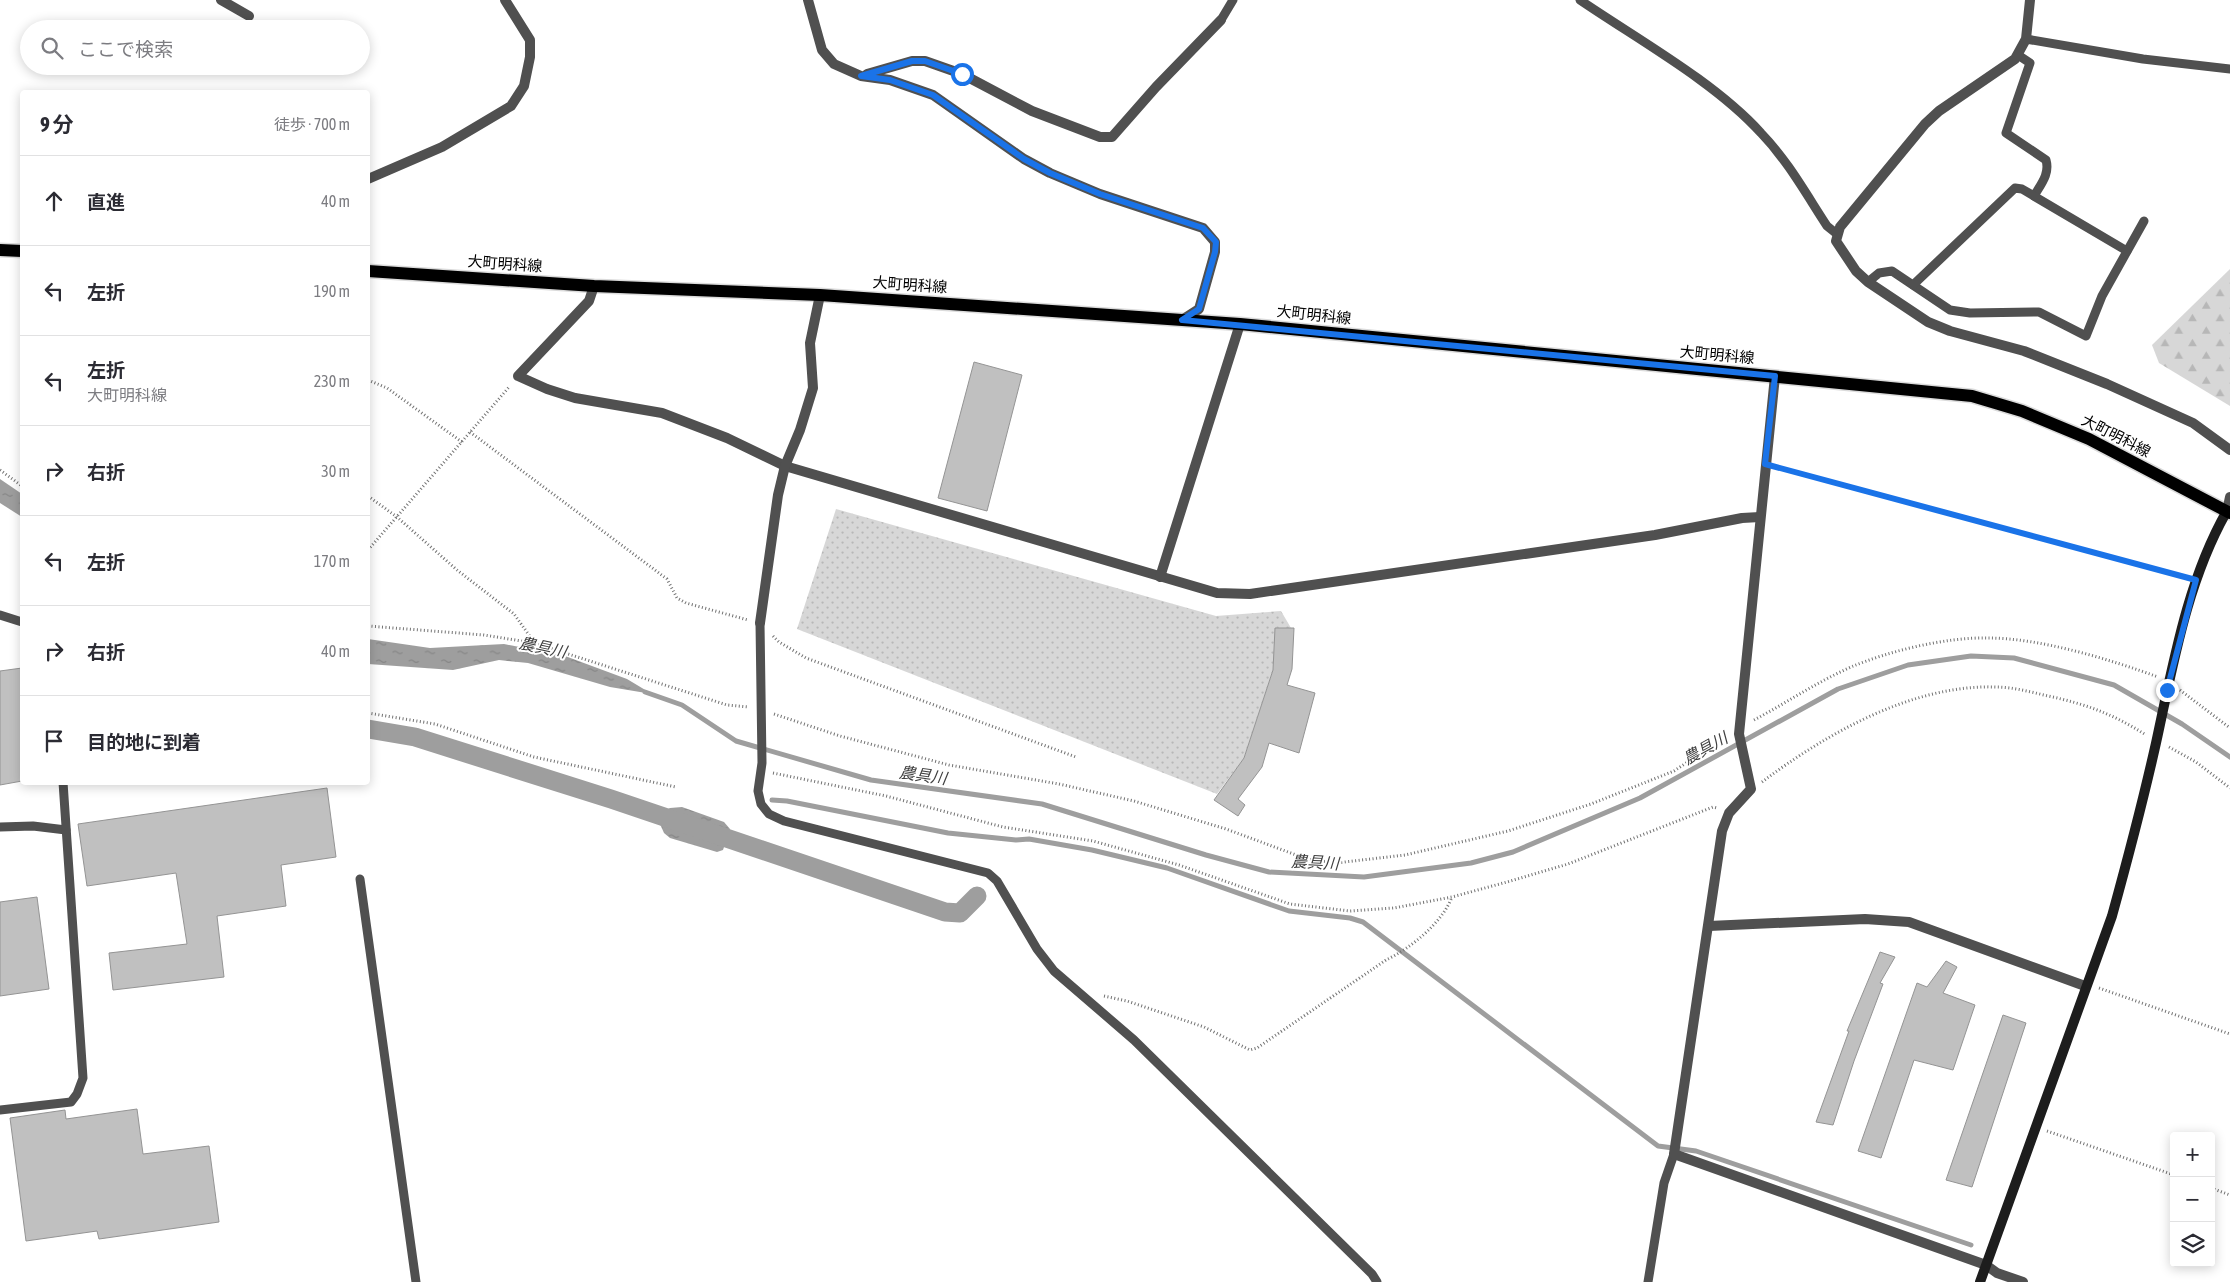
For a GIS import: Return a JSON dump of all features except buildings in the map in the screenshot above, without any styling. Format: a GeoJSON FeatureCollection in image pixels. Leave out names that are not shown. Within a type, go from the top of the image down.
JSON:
{"type":"FeatureCollection","features":[{"type":"Feature","properties":{"kind":"main road"},"geometry":{"type":"LineString","coordinates":[[0,250],[20,251]]}},
{"type":"Feature","properties":{"kind":"main road","name":"大町明科線"},"geometry":{"type":"LineString","coordinates":[[370,271],[594,286],[820,295],[1240,324],[1972,396],[2022,411],[2089,439],[2228,512]]}},
{"type":"Feature","properties":{"kind":"street"},"geometry":{"type":"LineString","coordinates":[[221,0],[249,16]]}},
{"type":"Feature","properties":{"kind":"street"},"geometry":{"type":"LineString","coordinates":[[370,178],[442,147],[511,106],[524,86],[530,57],[530,40],[505,0]]}},
{"type":"Feature","properties":{"kind":"street"},"geometry":{"type":"LineString","coordinates":[[808,0],[822,50],[834,64],[861,76],[890,80],[933,95],[1024,159],[1050,173],[1100,194],[1203,228],[1216,242],[1215,252],[1199,309],[1182,320]]}},
{"type":"Feature","properties":{"kind":"street"},"geometry":{"type":"LineString","coordinates":[[2030,0],[2026,39],[2018,55],[1939,111],[1925,124],[1840,226],[1836,241],[1856,271],[1868,282],[1928,322],[1950,332],[2024,351],[2107,384],[2192,423],[2230,450]]}},
{"type":"Feature","properties":{"kind":"street"},"geometry":{"type":"LineString","coordinates":[[861,76],[912,61],[925,61],[962,74],[1032,111],[1100,137],[1112,137],[1156,86],[1221,20]]}},
{"type":"Feature","properties":{"kind":"street"},"geometry":{"type":"LineString","coordinates":[[594,286],[589,301],[518,376],[546,389],[575,398],[662,413],[727,438],[785,466],[1217,593],[1250,594],[1655,535],[1742,518],[1760,518]]}},
{"type":"Feature","properties":{"kind":"street"},"geometry":{"type":"LineString","coordinates":[[760,623],[769,551],[785,466],[800,430],[813,388],[810,343],[820,295]]}},
{"type":"Feature","properties":{"kind":"street"},"geometry":{"type":"LineString","coordinates":[[1160,577],[1240,324]]}},
{"type":"Feature","properties":{"kind":"street"},"geometry":{"type":"LineString","coordinates":[[1775,376],[1740,730],[1750,785],[1729,813],[1722,831],[1674,1154],[1986,1266],[1998,1273],[2023,1282]]}},
{"type":"Feature","properties":{"kind":"street"},"geometry":{"type":"LineString","coordinates":[[1980,1282],[2037,1127],[2085,986],[2112,916],[2130,854],[2168,686],[2196,580],[2214,534],[2228,512],[2230,497]]}},
{"type":"Feature","properties":{"kind":"street"},"geometry":{"type":"LineString","coordinates":[[1709,926],[1865,919],[1909,922],[2085,986]]}},
{"type":"Feature","properties":{"kind":"lane"},"geometry":{"type":"LineString","coordinates":[[1221,20],[1233,0]]}},
{"type":"Feature","properties":{"kind":"lane"},"geometry":{"type":"LineString","coordinates":[[1580,0],[1712,88],[1740,112],[1785,159],[1827,226],[1837,234]]}},
{"type":"Feature","properties":{"kind":"lane"},"geometry":{"type":"LineString","coordinates":[[2026,39],[2143,59],[2230,68]]}},
{"type":"Feature","properties":{"kind":"lane"},"geometry":{"type":"LineString","coordinates":[[2018,55],[2030,63],[2006,133],[2046,160],[2048,167],[2046,175],[2034,196]]}},
{"type":"Feature","properties":{"kind":"lane"},"geometry":{"type":"LineString","coordinates":[[1913,285],[2015,188],[2022,189],[2128,251]]}},
{"type":"Feature","properties":{"kind":"lane"},"geometry":{"type":"LineString","coordinates":[[1868,282],[1879,273],[1892,271],[1950,310],[1970,313],[2024,310],[2039,312],[2086,336],[2102,296],[2144,221]]}},
{"type":"Feature","properties":{"kind":"lane"},"geometry":{"type":"LineString","coordinates":[[0,615],[20,621]]}},
{"type":"Feature","properties":{"kind":"lane"},"geometry":{"type":"LineString","coordinates":[[760,623],[762,718],[761,767],[758,780],[761,804],[769,814],[784,821],[988,873],[997,881],[1009,898],[1037,949],[1054,971],[1134,1040],[1372,1274],[1377,1282]]}},
{"type":"Feature","properties":{"kind":"lane"},"geometry":{"type":"LineString","coordinates":[[0,1110],[71,1102],[77,1094],[83,1078],[63,785]]}},
{"type":"Feature","properties":{"kind":"lane"},"geometry":{"type":"LineString","coordinates":[[0,827],[33,826],[66,830]]}},
{"type":"Feature","properties":{"kind":"lane"},"geometry":{"type":"LineString","coordinates":[[360,879],[416,1282]]}},
{"type":"Feature","properties":{"kind":"lane"},"geometry":{"type":"LineString","coordinates":[[1648,1282],[1664,1183],[1674,1154]]}},
{"type":"Feature","properties":{"kind":"path"},"geometry":{"type":"LineString","coordinates":[[370,548],[518,376]]}},
{"type":"Feature","properties":{"kind":"path"},"geometry":{"type":"LineString","coordinates":[[370,381],[387,388],[462,442]]}},
{"type":"Feature","properties":{"kind":"path"},"geometry":{"type":"LineString","coordinates":[[470,432],[667,578],[677,598],[686,604],[760,623],[779,642],[806,658],[1076,757]]}},
{"type":"Feature","properties":{"kind":"path"},"geometry":{"type":"LineString","coordinates":[[1765,464],[2196,580]]}},
{"type":"Feature","properties":{"kind":"path"},"geometry":{"type":"LineString","coordinates":[[0,470],[20,485]]}},
{"type":"Feature","properties":{"kind":"path"},"geometry":{"type":"LineString","coordinates":[[370,497],[397,517],[457,570],[514,614],[534,643]]}},
{"type":"Feature","properties":{"kind":"path"},"geometry":{"type":"LineString","coordinates":[[370,626],[484,635],[534,643],[727,705],[761,708],[840,736],[949,765],[1059,784],[1134,801],[1226,829],[1307,859],[1336,863],[1405,855],[1508,830],[1591,804],[1674,771],[1740,730],[1851,667],[1901,651],[1952,641],[1988,638],[2059,648],[2114,661],[2168,686],[2230,728]]}},
{"type":"Feature","properties":{"kind":"path"},"geometry":{"type":"LineString","coordinates":[[1750,785],[1816,744],[1861,720],[1932,695],[1966,688],[1997,687],[2090,706],[2157,739],[2196,762],[2230,788]]}},
{"type":"Feature","properties":{"kind":"path"},"geometry":{"type":"LineString","coordinates":[[370,713],[435,724],[534,756],[676,787]]}},
{"type":"Feature","properties":{"kind":"path"},"geometry":{"type":"LineString","coordinates":[[761,767],[886,796],[1004,827],[1093,841],[1179,865],[1290,904],[1350,911],[1394,908],[1452,897],[1568,864],[1713,808],[1723,809],[1729,813]]}},
{"type":"Feature","properties":{"kind":"path"},"geometry":{"type":"LineString","coordinates":[[1079,993],[1127,1001],[1153,1009],[1212,1031],[1250,1050],[1257,1048],[1386,960],[1406,949],[1435,922],[1448,906],[1452,897]]}},
{"type":"Feature","properties":{"kind":"path"},"geometry":{"type":"LineString","coordinates":[[2085,986],[2096,987],[2230,1034]]}},
{"type":"Feature","properties":{"kind":"path"},"geometry":{"type":"LineString","coordinates":[[2037,1127],[2170,1174]]}},
{"type":"Feature","properties":{"kind":"path"},"geometry":{"type":"LineString","coordinates":[[2215,1189],[2230,1195]]}},
{"type":"Feature","properties":{"kind":"green space"},"geometry":{"type":"Polygon","coordinates":[[[2230,269],[2230,406],[2159,363],[2152,345],[2230,269]]]}},
{"type":"Feature","properties":{"kind":"green space"},"geometry":{"type":"Polygon","coordinates":[[[836,509],[1216,616],[1281,611],[1291,628],[1276,628],[1273,670],[1244,758],[1217,794],[797,629],[836,509]]]}},
{"type":"Feature","properties":{"kind":"water"},"geometry":{"type":"Polygon","coordinates":[[[0,479],[20,493],[20,516],[0,503],[0,479]]]}},
{"type":"Feature","properties":{"kind":"water"},"geometry":{"type":"Polygon","coordinates":[[[370,639],[430,648],[504,644],[565,656],[627,679],[652,694],[610,687],[528,663],[499,660],[453,670],[370,664],[370,639]]]}},
{"type":"Feature","properties":{"kind":"water"},"geometry":{"type":"Polygon","coordinates":[[[682,807],[724,822],[730,829],[723,850],[717,852],[670,838],[664,833],[656,815],[670,808],[682,807]]]}},
{"type":"Feature","properties":{"kind":"waterway","name":"農具川"},"geometry":{"type":"LineString","coordinates":[[645,692],[682,705],[736,741],[871,780],[1042,804],[1206,855],[1269,872],[1364,877],[1471,863],[1513,852],[1640,798],[1838,689],[1908,665],[1971,656],[2014,658],[2114,685],[2182,724],[2230,757]]}},
{"type":"Feature","properties":{"kind":"waterway"},"geometry":{"type":"LineString","coordinates":[[370,729],[415,737],[611,799],[945,912],[960,913],[977,896]]}},
{"type":"Feature","properties":{"kind":"waterway"},"geometry":{"type":"LineString","coordinates":[[772,800],[787,801],[948,833],[1016,840],[1029,839],[1092,850],[1167,868],[1289,911],[1350,918],[1363,922],[1658,1146],[1696,1151],[1971,1245]]}},
{"type":"Feature","properties":{"kind":"route"},"geometry":{"type":"LineString","coordinates":[[962,74],[925,61],[912,61],[861,76],[890,80],[933,95],[1024,159],[1050,173],[1100,194],[1186,221],[1203,228],[1211,234],[1216,242],[1215,252],[1199,309],[1182,320],[1775,376],[1765,464],[2196,580],[2167,690]]}}]}
